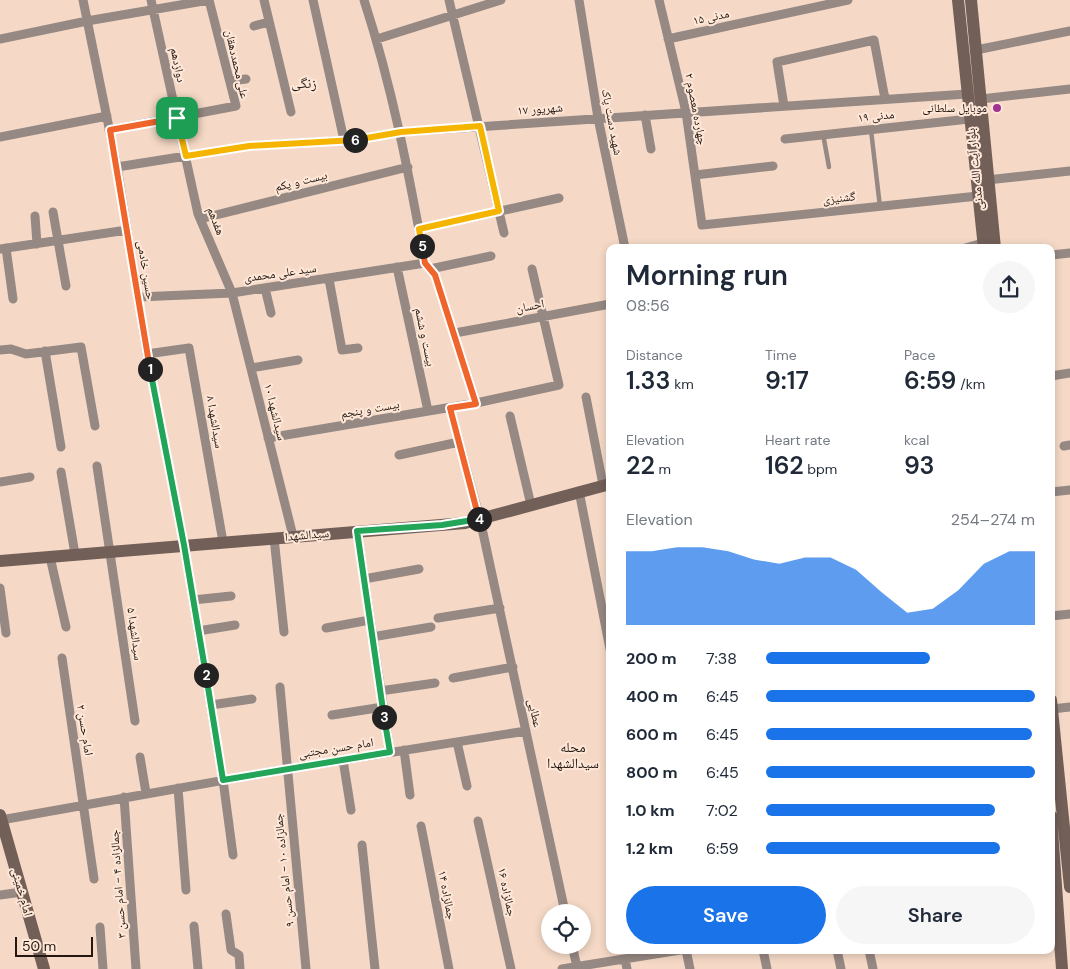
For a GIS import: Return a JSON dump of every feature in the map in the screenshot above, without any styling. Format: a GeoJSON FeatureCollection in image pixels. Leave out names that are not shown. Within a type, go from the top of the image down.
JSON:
{"type":"FeatureCollection","features":[{"type":"Feature","properties":{"kind":"main road","name":"بلوار آیت الله مدنی"},"geometry":{"type":"LineString","coordinates":[[958,0],[978,196],[988,244]]}},
{"type":"Feature","properties":{"kind":"main road","name":"بلوار آیت الله مدنی"},"geometry":{"type":"LineString","coordinates":[[971,0],[987,180],[988,244]]}},
{"type":"Feature","properties":{"kind":"main road","name":"سیدالشهدا"},"geometry":{"type":"LineString","coordinates":[[0,561],[442,525],[480,519],[606,485]]}},
{"type":"Feature","properties":{"kind":"main road"},"geometry":{"type":"LineString","coordinates":[[1055,732],[1068,856],[1059,889]]}},
{"type":"Feature","properties":{"kind":"main road","name":"امام خمینی"},"geometry":{"type":"LineString","coordinates":[[1,818],[44,969]]}},
{"type":"Feature","properties":{"kind":"main road"},"geometry":{"type":"LineString","coordinates":[[1055,852],[1059,889],[1062,969]]}},
{"type":"Feature","properties":{"kind":"street","name":"حسین خادمی"},"geometry":{"type":"LineString","coordinates":[[83,0],[117,166],[147,354],[184,545],[223,780],[233,854]]}},
{"type":"Feature","properties":{"kind":"street"},"geometry":{"type":"LineString","coordinates":[[0,39],[152,5],[209,0]]}},
{"type":"Feature","properties":{"kind":"street","name":"علی محمددهقان"},"geometry":{"type":"LineString","coordinates":[[177,118],[236,106],[209,0]]}},
{"type":"Feature","properties":{"kind":"street"},"geometry":{"type":"LineString","coordinates":[[264,0],[291,112]]}},
{"type":"Feature","properties":{"kind":"street"},"geometry":{"type":"LineString","coordinates":[[313,0],[344,140]]}},
{"type":"Feature","properties":{"kind":"street"},"geometry":{"type":"LineString","coordinates":[[364,0],[377,39],[401,132],[419,229],[428,266],[435,275],[476,404]]}},
{"type":"Feature","properties":{"kind":"street"},"geometry":{"type":"LineString","coordinates":[[449,0],[504,233]]}},
{"type":"Feature","properties":{"kind":"street"},"geometry":{"type":"LineString","coordinates":[[377,39],[500,0]]}},
{"type":"Feature","properties":{"kind":"street","name":"شهید دست پاک"},"geometry":{"type":"LineString","coordinates":[[579,0],[598,118],[624,244]]}},
{"type":"Feature","properties":{"kind":"street","name":"چهارده معصوم ۲"},"geometry":{"type":"LineString","coordinates":[[658,0],[686,112],[702,225]]}},
{"type":"Feature","properties":{"kind":"street","name":"مدنی ۱۵"},"geometry":{"type":"LineString","coordinates":[[668,39],[848,0]]}},
{"type":"Feature","properties":{"kind":"street","name":"دوازدهم"},"geometry":{"type":"LineString","coordinates":[[152,5],[186,156]]}},
{"type":"Feature","properties":{"kind":"street"},"geometry":{"type":"LineString","coordinates":[[254,26],[269,22]]}},
{"type":"Feature","properties":{"kind":"street"},"geometry":{"type":"LineString","coordinates":[[976,50],[1070,31]]}},
{"type":"Feature","properties":{"kind":"street"},"geometry":{"type":"LineString","coordinates":[[784,106],[777,62],[874,40],[885,99]]}},
{"type":"Feature","properties":{"kind":"street"},"geometry":{"type":"LineString","coordinates":[[230,81],[246,79]]}},
{"type":"Feature","properties":{"kind":"street"},"geometry":{"type":"LineString","coordinates":[[981,99],[1070,89]]}},
{"type":"Feature","properties":{"kind":"street","name":"۱۷ شهریور"},"geometry":{"type":"LineString","coordinates":[[117,166],[249,146],[344,140],[401,132],[967,94]]}},
{"type":"Feature","properties":{"kind":"street"},"geometry":{"type":"LineString","coordinates":[[645,115],[651,149]]}},
{"type":"Feature","properties":{"kind":"street"},"geometry":{"type":"LineString","coordinates":[[0,137],[106,116]]}},
{"type":"Feature","properties":{"kind":"street"},"geometry":{"type":"LineString","coordinates":[[110,130],[177,118]]}},
{"type":"Feature","properties":{"kind":"street","name":"مدنی ۱۹"},"geometry":{"type":"LineString","coordinates":[[785,139],[969,118]]}},
{"type":"Feature","properties":{"kind":"street","name":"هفدهم"},"geometry":{"type":"LineString","coordinates":[[186,156],[200,218],[232,293]]}},
{"type":"Feature","properties":{"kind":"street"},"geometry":{"type":"LineString","coordinates":[[695,175],[773,166]]}},
{"type":"Feature","properties":{"kind":"street","name":"بیست و یکم"},"geometry":{"type":"LineString","coordinates":[[200,218],[408,167]]}},
{"type":"Feature","properties":{"kind":"street"},"geometry":{"type":"LineString","coordinates":[[987,180],[1070,171]]}},
{"type":"Feature","properties":{"kind":"street","name":"گشنیزی"},"geometry":{"type":"LineString","coordinates":[[702,225],[978,196]]}},
{"type":"Feature","properties":{"kind":"street"},"geometry":{"type":"LineString","coordinates":[[419,229],[559,198]]}},
{"type":"Feature","properties":{"kind":"street"},"geometry":{"type":"LineString","coordinates":[[53,212],[66,286]]}},
{"type":"Feature","properties":{"kind":"street"},"geometry":{"type":"LineString","coordinates":[[35,216],[37,244]]}},
{"type":"Feature","properties":{"kind":"street"},"geometry":{"type":"LineString","coordinates":[[13,299],[3,248],[57,242],[127,230]]}},
{"type":"Feature","properties":{"kind":"street"},"geometry":{"type":"LineString","coordinates":[[1055,255],[1070,253]]}},
{"type":"Feature","properties":{"kind":"street","name":"سید علی محمدی"},"geometry":{"type":"LineString","coordinates":[[138,298],[232,293],[397,267],[428,266],[491,256]]}},
{"type":"Feature","properties":{"kind":"street","name":"بیست و ششم"},"geometry":{"type":"LineString","coordinates":[[397,267],[428,412]]}},
{"type":"Feature","properties":{"kind":"street"},"geometry":{"type":"LineString","coordinates":[[532,269],[543,316]]}},
{"type":"Feature","properties":{"kind":"street"},"geometry":{"type":"LineString","coordinates":[[329,279],[342,350],[358,348]]}},
{"type":"Feature","properties":{"kind":"street"},"geometry":{"type":"LineString","coordinates":[[265,288],[271,312]]}},
{"type":"Feature","properties":{"kind":"street","name":"سیدالشهدا ۱۰"},"geometry":{"type":"LineString","coordinates":[[232,293],[292,536]]}},
{"type":"Feature","properties":{"kind":"street","name":"احسان"},"geometry":{"type":"LineString","coordinates":[[454,333],[606,305]]}},
{"type":"Feature","properties":{"kind":"street","name":"بیست و پنجم"},"geometry":{"type":"LineString","coordinates":[[268,438],[476,404],[559,385],[543,316]]}},
{"type":"Feature","properties":{"kind":"street"},"geometry":{"type":"LineString","coordinates":[[0,350],[11,348],[26,354],[80,347],[95,426]]}},
{"type":"Feature","properties":{"kind":"street","name":"سیدالشهدا ۸"},"geometry":{"type":"LineString","coordinates":[[147,354],[189,348],[223,542]]}},
{"type":"Feature","properties":{"kind":"street"},"geometry":{"type":"LineString","coordinates":[[45,351],[61,447]]}},
{"type":"Feature","properties":{"kind":"street"},"geometry":{"type":"LineString","coordinates":[[251,368],[298,360]]}},
{"type":"Feature","properties":{"kind":"street"},"geometry":{"type":"LineString","coordinates":[[1055,375],[1070,372]]}},
{"type":"Feature","properties":{"kind":"street"},"geometry":{"type":"LineString","coordinates":[[586,397],[606,481]]}},
{"type":"Feature","properties":{"kind":"street","name":"عطایی"},"geometry":{"type":"LineString","coordinates":[[450,408],[480,519],[563,904]]}},
{"type":"Feature","properties":{"kind":"street"},"geometry":{"type":"LineString","coordinates":[[510,416],[532,505]]}},
{"type":"Feature","properties":{"kind":"street"},"geometry":{"type":"LineString","coordinates":[[399,455],[459,442]]}},
{"type":"Feature","properties":{"kind":"street","name":"سیدالشهدا ۵"},"geometry":{"type":"LineString","coordinates":[[97,466],[136,721]]}},
{"type":"Feature","properties":{"kind":"street"},"geometry":{"type":"LineString","coordinates":[[61,472],[75,554]]}},
{"type":"Feature","properties":{"kind":"street"},"geometry":{"type":"LineString","coordinates":[[0,482],[30,477]]}},
{"type":"Feature","properties":{"kind":"street"},"geometry":{"type":"LineString","coordinates":[[1055,492],[1070,490]]}},
{"type":"Feature","properties":{"kind":"street"},"geometry":{"type":"LineString","coordinates":[[579,491],[606,629]]}},
{"type":"Feature","properties":{"kind":"street"},"geometry":{"type":"LineString","coordinates":[[357,531],[390,752]]}},
{"type":"Feature","properties":{"kind":"street"},"geometry":{"type":"LineString","coordinates":[[274,538],[284,632]]}},
{"type":"Feature","properties":{"kind":"street"},"geometry":{"type":"LineString","coordinates":[[50,556],[66,627]]}},
{"type":"Feature","properties":{"kind":"street"},"geometry":{"type":"LineString","coordinates":[[364,579],[419,569]]}},
{"type":"Feature","properties":{"kind":"street"},"geometry":{"type":"LineString","coordinates":[[0,588],[6,633]]}},
{"type":"Feature","properties":{"kind":"street"},"geometry":{"type":"LineString","coordinates":[[193,600],[231,596]]}},
{"type":"Feature","properties":{"kind":"street"},"geometry":{"type":"LineString","coordinates":[[438,618],[500,608]]}},
{"type":"Feature","properties":{"kind":"street"},"geometry":{"type":"LineString","coordinates":[[1055,616],[1070,614]]}},
{"type":"Feature","properties":{"kind":"street"},"geometry":{"type":"LineString","coordinates":[[326,628],[370,620]]}},
{"type":"Feature","properties":{"kind":"street"},"geometry":{"type":"LineString","coordinates":[[198,631],[235,625]]}},
{"type":"Feature","properties":{"kind":"street"},"geometry":{"type":"LineString","coordinates":[[372,637],[430,627]]}},
{"type":"Feature","properties":{"kind":"street","name":"امام حسن ۲"},"geometry":{"type":"LineString","coordinates":[[62,658],[94,879]]}},
{"type":"Feature","properties":{"kind":"street"},"geometry":{"type":"LineString","coordinates":[[453,678],[513,667]]}},
{"type":"Feature","properties":{"kind":"street"},"geometry":{"type":"LineString","coordinates":[[380,691],[435,683]]}},
{"type":"Feature","properties":{"kind":"street","name":"جمالزاده ۱۰ - امام حسن ۹"},"geometry":{"type":"LineString","coordinates":[[280,687],[306,969]]}},
{"type":"Feature","properties":{"kind":"street"},"geometry":{"type":"LineString","coordinates":[[211,705],[252,699]]}},
{"type":"Feature","properties":{"kind":"street"},"geometry":{"type":"LineString","coordinates":[[1055,704],[1070,707]]}},
{"type":"Feature","properties":{"kind":"street"},"geometry":{"type":"LineString","coordinates":[[332,715],[383,707]]}},
{"type":"Feature","properties":{"kind":"street","name":"امام حسن مجتبی"},"geometry":{"type":"LineString","coordinates":[[1,818],[287,769],[526,731]]}},
{"type":"Feature","properties":{"kind":"street"},"geometry":{"type":"LineString","coordinates":[[457,742],[466,786]]}},
{"type":"Feature","properties":{"kind":"street"},"geometry":{"type":"LineString","coordinates":[[404,750],[410,795]]}},
{"type":"Feature","properties":{"kind":"street"},"geometry":{"type":"LineString","coordinates":[[140,756],[146,793]]}},
{"type":"Feature","properties":{"kind":"street"},"geometry":{"type":"LineString","coordinates":[[343,760],[351,810]]}},
{"type":"Feature","properties":{"kind":"street"},"geometry":{"type":"LineString","coordinates":[[178,788],[186,890]]}},
{"type":"Feature","properties":{"kind":"street","name":"جمالزاده ۴ - امام حسن ۳"},"geometry":{"type":"LineString","coordinates":[[124,797],[136,969]]}},
{"type":"Feature","properties":{"kind":"street","name":"جمالزاده ۱۶"},"geometry":{"type":"LineString","coordinates":[[478,821],[511,969]]}},
{"type":"Feature","properties":{"kind":"street","name":"جمالزاده ۱۴"},"geometry":{"type":"LineString","coordinates":[[421,826],[449,969]]}},
{"type":"Feature","properties":{"kind":"street"},"geometry":{"type":"LineString","coordinates":[[362,844],[375,969]]}},
{"type":"Feature","properties":{"kind":"street"},"geometry":{"type":"LineString","coordinates":[[0,895],[22,892]]}},
{"type":"Feature","properties":{"kind":"street"},"geometry":{"type":"LineString","coordinates":[[226,914],[231,950],[239,956],[240,969]]}},
{"type":"Feature","properties":{"kind":"street"},"geometry":{"type":"LineString","coordinates":[[194,926],[198,969]]}},
{"type":"Feature","properties":{"kind":"street"},"geometry":{"type":"LineString","coordinates":[[100,927],[103,969]]}},
{"type":"Feature","properties":{"kind":"street"},"geometry":{"type":"LineString","coordinates":[[574,954],[577,967]]}},
{"type":"Feature","properties":{"kind":"street"},"geometry":{"type":"LineString","coordinates":[[562,969],[652,954]]}},
{"type":"Feature","properties":{"kind":"street"},"geometry":{"type":"LineString","coordinates":[[687,954],[690,969]]}},
{"type":"Feature","properties":{"kind":"street"},"geometry":{"type":"LineString","coordinates":[[764,954],[767,969]]}},
{"type":"Feature","properties":{"kind":"street"},"geometry":{"type":"LineString","coordinates":[[838,954],[841,969]]}},
{"type":"Feature","properties":{"kind":"street"},"geometry":{"type":"LineString","coordinates":[[870,954],[873,969]]}},
{"type":"Feature","properties":{"kind":"street"},"geometry":{"type":"LineString","coordinates":[[625,959],[627,969]]}},
{"type":"Feature","properties":{"kind":"lane"},"geometry":{"type":"LineString","coordinates":[[871,129],[880,206]]}},
{"type":"Feature","properties":{"kind":"lane"},"geometry":{"type":"LineString","coordinates":[[823,134],[829,167]]}},
{"type":"Feature","properties":{"kind":"place","name":"موبایل سلطانی"},"geometry":{"type":"Point","coordinates":[997,108]}},
{"type":"Feature","properties":{"kind":"district","name":"زنگی"},"geometry":{"type":"Point","coordinates":[304,83]}},
{"type":"Feature","properties":{"kind":"district","name":"محله سیدالشهدا"},"geometry":{"type":"Point","coordinates":[573,756]}},
{"type":"Feature","properties":{"kind":"route"},"geometry":{"type":"LineString","coordinates":[[177,118],[186,156],[249,146],[352,140],[401,132],[480,126],[499,211],[419,229],[425,263],[435,275],[476,404],[450,408],[480,519],[442,525],[357,531],[390,752],[223,780],[184,545],[147,354],[110,130],[177,118]]}}]}
